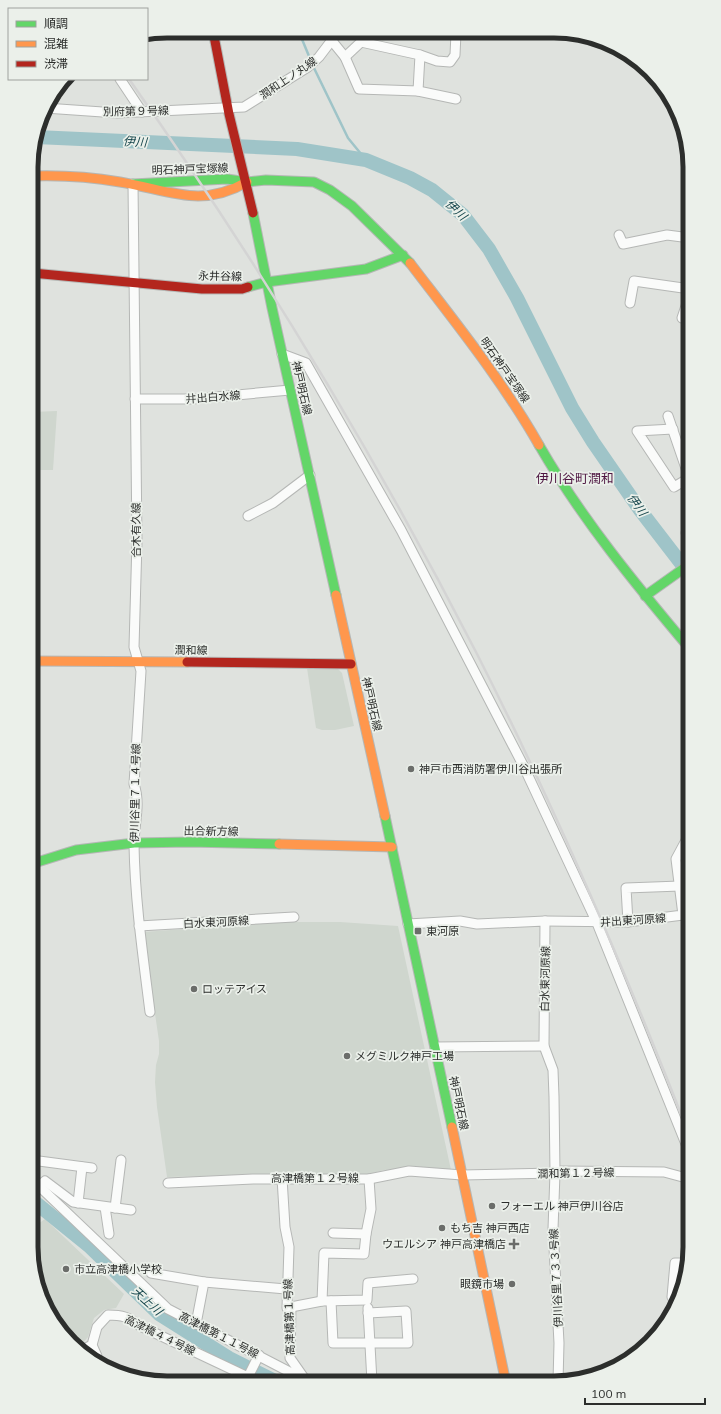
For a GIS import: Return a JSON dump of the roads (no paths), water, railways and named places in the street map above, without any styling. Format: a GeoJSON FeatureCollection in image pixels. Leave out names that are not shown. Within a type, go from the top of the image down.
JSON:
{"type":"FeatureCollection","features":[{"type":"Feature","properties":{"kind":"main road","name":"神戸明石線"},"geometry":{"type":"LineString","coordinates":[[214,38],[229,111],[247,182],[266,282],[392,847],[505,1376]]}},
{"type":"Feature","properties":{"kind":"main road","name":"明石神戸宝塚線"},"geometry":{"type":"LineString","coordinates":[[38,176],[68,175],[132,184],[198,198],[233,192],[247,182]]}},
{"type":"Feature","properties":{"kind":"main road","name":"明石神戸宝塚線"},"geometry":{"type":"LineString","coordinates":[[132,184],[227,178],[247,182],[266,180],[314,182],[330,190],[352,206],[403,255],[503,385],[559,479],[683,640]]}},
{"type":"Feature","properties":{"kind":"main road","name":"永井谷線"},"geometry":{"type":"LineString","coordinates":[[38,273],[202,288],[242,290],[266,282],[366,269],[403,255]]}},
{"type":"Feature","properties":{"kind":"main road"},"geometry":{"type":"LineString","coordinates":[[647,593],[683,569]]}},
{"type":"Feature","properties":{"kind":"main road","name":"潤和線"},"geometry":{"type":"LineString","coordinates":[[38,661],[351,664]]}},
{"type":"Feature","properties":{"kind":"main road","name":"出合新方線"},"geometry":{"type":"LineString","coordinates":[[38,862],[76,850],[134,844],[190,842],[392,847]]}},
{"type":"Feature","properties":{"kind":"street","name":"潤和上ノ丸線"},"geometry":{"type":"LineString","coordinates":[[229,111],[244,107],[308,67],[319,57],[334,38]]}},
{"type":"Feature","properties":{"kind":"street"},"geometry":{"type":"LineString","coordinates":[[345,57],[364,38]]}},
{"type":"Feature","properties":{"kind":"street"},"geometry":{"type":"LineString","coordinates":[[361,42],[420,55],[437,61],[450,62],[455,55],[456,38]]}},
{"type":"Feature","properties":{"kind":"street"},"geometry":{"type":"LineString","coordinates":[[332,41],[345,57],[359,89],[418,91],[456,100]]}},
{"type":"Feature","properties":{"kind":"street"},"geometry":{"type":"LineString","coordinates":[[418,91],[420,55]]}},
{"type":"Feature","properties":{"kind":"street"},"geometry":{"type":"LineString","coordinates":[[121,80],[142,112]]}},
{"type":"Feature","properties":{"kind":"street","name":"別府第９号線"},"geometry":{"type":"LineString","coordinates":[[52,108],[117,113],[229,111]]}},
{"type":"Feature","properties":{"kind":"street","name":"合木有久線"},"geometry":{"type":"LineString","coordinates":[[132,184],[137,541],[134,647],[137,661]]}},
{"type":"Feature","properties":{"kind":"street"},"geometry":{"type":"LineString","coordinates":[[619,235],[624,244],[667,235],[683,237]]}},
{"type":"Feature","properties":{"kind":"street"},"geometry":{"type":"LineString","coordinates":[[630,303],[634,281],[683,287]]}},
{"type":"Feature","properties":{"kind":"street"},"geometry":{"type":"LineString","coordinates":[[282,354],[306,363],[401,530],[523,765],[597,922],[683,1137]]}},
{"type":"Feature","properties":{"kind":"street","name":"井出白水線"},"geometry":{"type":"LineString","coordinates":[[135,399],[193,399],[290,390]]}},
{"type":"Feature","properties":{"kind":"street"},"geometry":{"type":"LineString","coordinates":[[668,416],[683,458]]}},
{"type":"Feature","properties":{"kind":"street"},"geometry":{"type":"LineString","coordinates":[[673,429],[637,431],[674,487],[683,482]]}},
{"type":"Feature","properties":{"kind":"street"},"geometry":{"type":"LineString","coordinates":[[248,516],[273,503],[310,475]]}},
{"type":"Feature","properties":{"kind":"street","name":"伊川谷里７１４号線"},"geometry":{"type":"LineString","coordinates":[[137,661],[141,671],[134,784],[138,796],[134,844],[139,926],[150,1012]]}},
{"type":"Feature","properties":{"kind":"street","name":"井出東河原線"},"geometry":{"type":"LineString","coordinates":[[545,921],[628,922],[683,915],[683,890],[676,859],[683,846]]}},
{"type":"Feature","properties":{"kind":"street"},"geometry":{"type":"LineString","coordinates":[[628,922],[626,888],[683,890]]}},
{"type":"Feature","properties":{"kind":"street","name":"白水東河原線"},"geometry":{"type":"LineString","coordinates":[[139,926],[294,917]]}},
{"type":"Feature","properties":{"kind":"street"},"geometry":{"type":"LineString","coordinates":[[408,924],[460,921],[477,924],[545,921]]}},
{"type":"Feature","properties":{"kind":"street","name":"白水東河原線"},"geometry":{"type":"LineString","coordinates":[[545,921],[544,1046],[553,1070],[555,1173]]}},
{"type":"Feature","properties":{"kind":"street"},"geometry":{"type":"LineString","coordinates":[[435,1047],[544,1046]]}},
{"type":"Feature","properties":{"kind":"street"},"geometry":{"type":"LineString","coordinates":[[115,1208],[121,1160]]}},
{"type":"Feature","properties":{"kind":"street"},"geometry":{"type":"LineString","coordinates":[[40,1161],[87,1168],[78,1203]]}},
{"type":"Feature","properties":{"kind":"street","name":"高津橋第１２号線"},"geometry":{"type":"LineString","coordinates":[[168,1183],[282,1178],[369,1178],[409,1171],[462,1175]]}},
{"type":"Feature","properties":{"kind":"street","name":"潤和第１２号線"},"geometry":{"type":"LineString","coordinates":[[462,1175],[555,1173],[560,1171],[664,1172],[683,1177]]}},
{"type":"Feature","properties":{"kind":"street","name":"伊川谷里７３３号線"},"geometry":{"type":"LineString","coordinates":[[555,1173],[553,1229],[559,1343],[558,1376]]}},
{"type":"Feature","properties":{"kind":"street","name":"高津橋第１号線"},"geometry":{"type":"LineString","coordinates":[[282,1178],[285,1227],[289,1248],[290,1265],[286,1290],[286,1308],[291,1307],[290,1358],[303,1376]]}},
{"type":"Feature","properties":{"kind":"street"},"geometry":{"type":"LineString","coordinates":[[368,1313],[406,1311],[408,1343],[333,1343],[327,1301],[324,1253],[364,1254],[371,1209],[369,1178]]}},
{"type":"Feature","properties":{"kind":"street"},"geometry":{"type":"LineString","coordinates":[[38,1183],[44,1181],[73,1202],[131,1210]]}},
{"type":"Feature","properties":{"kind":"street","name":"高津橋第１１号線"},"geometry":{"type":"LineString","coordinates":[[38,1187],[168,1308],[298,1376]]}},
{"type":"Feature","properties":{"kind":"street"},"geometry":{"type":"LineString","coordinates":[[105,1207],[109,1234]]}},
{"type":"Feature","properties":{"kind":"street"},"geometry":{"type":"LineString","coordinates":[[333,1233],[366,1234]]}},
{"type":"Feature","properties":{"kind":"street"},"geometry":{"type":"LineString","coordinates":[[672,1297],[675,1263],[682,1263]]}},
{"type":"Feature","properties":{"kind":"street"},"geometry":{"type":"LineString","coordinates":[[151,1273],[204,1282],[286,1290]]}},
{"type":"Feature","properties":{"kind":"street"},"geometry":{"type":"LineString","coordinates":[[372,1376],[367,1300],[368,1283],[413,1279]]}},
{"type":"Feature","properties":{"kind":"street"},"geometry":{"type":"LineString","coordinates":[[196,1324],[204,1282]]}},
{"type":"Feature","properties":{"kind":"street"},"geometry":{"type":"LineString","coordinates":[[291,1307],[327,1301],[367,1300]]}},
{"type":"Feature","properties":{"kind":"street","name":"高津橋４４号線"},"geometry":{"type":"LineString","coordinates":[[92,1345],[97,1327],[108,1315],[123,1315],[131,1318],[140,1326],[242,1376]]}},
{"type":"Feature","properties":{"kind":"street"},"geometry":{"type":"LineString","coordinates":[[87,1348],[92,1345],[97,1355]]}},
{"type":"Feature","properties":{"kind":"street"},"geometry":{"type":"LineString","coordinates":[[251,1376],[259,1355]]}},
{"type":"Feature","properties":{"kind":"waterway"},"geometry":{"type":"LineString","coordinates":[[301,38],[311,61]]}},
{"type":"Feature","properties":{"kind":"waterway"},"geometry":{"type":"LineString","coordinates":[[313,66],[348,138],[366,160]]}},
{"type":"Feature","properties":{"kind":"waterway","name":"伊川"},"geometry":{"type":"LineString","coordinates":[[41,137],[297,149],[366,160],[410,178],[432,190],[463,215],[489,249],[517,298],[572,408],[593,442],[640,510],[683,566]]}},
{"type":"Feature","properties":{"kind":"waterway","name":"天上川"},"geometry":{"type":"LineString","coordinates":[[38,1205],[89,1246],[159,1314],[229,1358],[265,1376]]}},
{"type":"Feature","properties":{"kind":"railway"},"geometry":{"type":"LineString","coordinates":[[130,80],[177,148],[269,288],[397,504],[437,578],[506,711],[562,831],[615,952],[683,1119]]}},
{"type":"Feature","properties":{"kind":"place","name":"神戸市西消防署伊川谷出張所"},"geometry":{"type":"Point","coordinates":[411,769]}},
{"type":"Feature","properties":{"kind":"place","name":"東河原"},"geometry":{"type":"Point","coordinates":[418,931]}},
{"type":"Feature","properties":{"kind":"place","name":"ロッテアイス"},"geometry":{"type":"Point","coordinates":[194,989]}},
{"type":"Feature","properties":{"kind":"place","name":"メグミルク神戸工場"},"geometry":{"type":"Point","coordinates":[347,1056]}},
{"type":"Feature","properties":{"kind":"place","name":"フォーエル 神戸伊川谷店"},"geometry":{"type":"Point","coordinates":[492,1206]}},
{"type":"Feature","properties":{"kind":"place","name":"もち吉 神戸西店"},"geometry":{"type":"Point","coordinates":[442,1228]}},
{"type":"Feature","properties":{"kind":"place","name":"ウエルシア 神戸高津橋店"},"geometry":{"type":"Point","coordinates":[514,1244]}},
{"type":"Feature","properties":{"kind":"place","name":"市立高津橋小学校"},"geometry":{"type":"Point","coordinates":[66,1269]}},
{"type":"Feature","properties":{"kind":"place","name":"眼鏡市場"},"geometry":{"type":"Point","coordinates":[512,1284]}},
{"type":"Feature","properties":{"kind":"district","name":"伊川谷町潤和"},"geometry":{"type":"Point","coordinates":[575,478]}}]}
